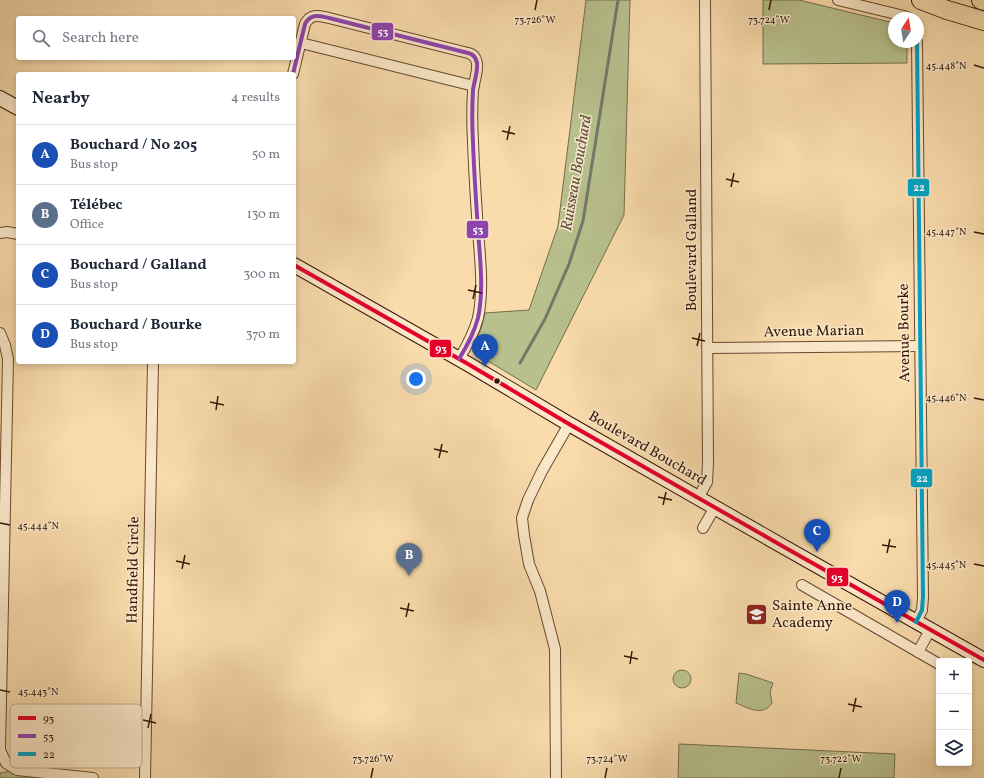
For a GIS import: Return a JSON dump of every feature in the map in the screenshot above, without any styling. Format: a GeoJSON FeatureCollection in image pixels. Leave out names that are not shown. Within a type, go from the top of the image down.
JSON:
{"type":"FeatureCollection","features":[{"type":"Feature","properties":{"kind":"highway"},"geometry":{"type":"LineString","coordinates":[[921,0],[984,22]]}},
{"type":"Feature","properties":{"kind":"main road"},"geometry":{"type":"LineString","coordinates":[[0,98],[16,107]]}},
{"type":"Feature","properties":{"kind":"main road","name":"Boulevard Bouchard"},"geometry":{"type":"LineString","coordinates":[[296,266],[698,498],[984,660]]}},
{"type":"Feature","properties":{"kind":"street","name":"Boulevard Galland"},"geometry":{"type":"LineString","coordinates":[[698,498],[707,482],[708,474],[705,0]]}},
{"type":"Feature","properties":{"kind":"street"},"geometry":{"type":"LineString","coordinates":[[838,0],[888,12]]}},
{"type":"Feature","properties":{"kind":"street"},"geometry":{"type":"LineString","coordinates":[[294,72],[307,21],[311,17],[316,16],[468,53],[476,58],[477,63],[473,100],[472,136],[481,261],[481,293],[476,325],[459,359]]}},
{"type":"Feature","properties":{"kind":"street"},"geometry":{"type":"LineString","coordinates":[[301,43],[474,86]]}},
{"type":"Feature","properties":{"kind":"street","name":"Avenue Bourke"},"geometry":{"type":"LineString","coordinates":[[916,622],[922,608],[923,597],[917,48]]}},
{"type":"Feature","properties":{"kind":"street"},"geometry":{"type":"LineString","coordinates":[[4,233],[16,234]]}},
{"type":"Feature","properties":{"kind":"street"},"geometry":{"type":"LineString","coordinates":[[0,333],[5,345],[8,359],[7,451],[1,633],[0,750],[6,763],[10,766]]}},
{"type":"Feature","properties":{"kind":"street","name":"Avenue Marian"},"geometry":{"type":"LineString","coordinates":[[708,348],[920,346]]}},
{"type":"Feature","properties":{"kind":"street","name":"Handfield Circle"},"geometry":{"type":"LineString","coordinates":[[146,778],[153,364]]}},
{"type":"Feature","properties":{"kind":"street"},"geometry":{"type":"LineString","coordinates":[[556,778],[555,649],[540,591],[529,564],[522,518],[528,500],[542,472],[569,424]]}},
{"type":"Feature","properties":{"kind":"street"},"geometry":{"type":"LineString","coordinates":[[703,528],[715,507]]}},
{"type":"Feature","properties":{"kind":"street"},"geometry":{"type":"LineString","coordinates":[[802,586],[936,662]]}},
{"type":"Feature","properties":{"kind":"street"},"geometry":{"type":"LineString","coordinates":[[918,652],[930,630]]}},
{"type":"Feature","properties":{"kind":"street"},"geometry":{"type":"LineString","coordinates":[[14,768],[17,770],[93,778]]}},
{"type":"Feature","properties":{"kind":"green space"},"geometry":{"type":"Polygon","coordinates":[[[586,0],[630,0],[624,215],[536,390],[473,352],[474,344],[481,329],[485,313],[529,310],[558,226],[586,0]]]}},
{"type":"Feature","properties":{"kind":"green space"},"geometry":{"type":"Polygon","coordinates":[[[763,0],[799,0],[888,22],[888,48],[907,48],[907,63],[763,64],[763,0]]]}},
{"type":"Feature","properties":{"kind":"green space"},"geometry":{"type":"Polygon","coordinates":[[[682,670],[688,673],[691,679],[688,685],[682,688],[676,685],[673,679],[676,673],[682,670]]]}},
{"type":"Feature","properties":{"kind":"green space"},"geometry":{"type":"Polygon","coordinates":[[[739,673],[773,683],[770,692],[772,703],[768,707],[764,710],[755,710],[736,703],[739,673]]]}},
{"type":"Feature","properties":{"kind":"green space"},"geometry":{"type":"Polygon","coordinates":[[[679,744],[895,754],[894,778],[678,778],[679,744]]]}},
{"type":"Feature","properties":{"kind":"green space"},"geometry":{"type":"Polygon","coordinates":[[[17,770],[64,778],[0,778],[0,773],[17,770]]]}},
{"type":"Feature","properties":{"kind":"waterway","name":"Ruisseau Bouchard"},"geometry":{"type":"LineString","coordinates":[[520,363],[545,319],[569,264],[583,221],[618,0]]}},
{"type":"Feature","properties":{"kind":"transit line","name":"53"},"geometry":{"type":"LineString","coordinates":[[293,72],[305,24],[310,18],[316,16],[468,53],[475,58],[477,66],[473,90],[472,129],[481,296],[476,324],[459,359]]}},
{"type":"Feature","properties":{"kind":"transit line","name":"22"},"geometry":{"type":"LineString","coordinates":[[916,622],[922,610],[923,597],[917,48]]}},
{"type":"Feature","properties":{"kind":"transit line","name":"93"},"geometry":{"type":"LineString","coordinates":[[296,266],[468,364],[569,424],[984,660]]}},
{"type":"Feature","properties":{"kind":"place","name":"Bouchard / No 205"},"geometry":{"type":"Point","coordinates":[485,367]}},
{"type":"Feature","properties":{"kind":"place","name":"Bouchard / Galland"},"geometry":{"type":"Point","coordinates":[817,552]}},
{"type":"Feature","properties":{"kind":"place","name":"Télébec"},"geometry":{"type":"Point","coordinates":[409,576]}},
{"type":"Feature","properties":{"kind":"place","name":"Sainte Anne Academy"},"geometry":{"type":"Point","coordinates":[757,615]}},
{"type":"Feature","properties":{"kind":"place","name":"Bouchard / Bourke"},"geometry":{"type":"Point","coordinates":[897,623]}}]}
